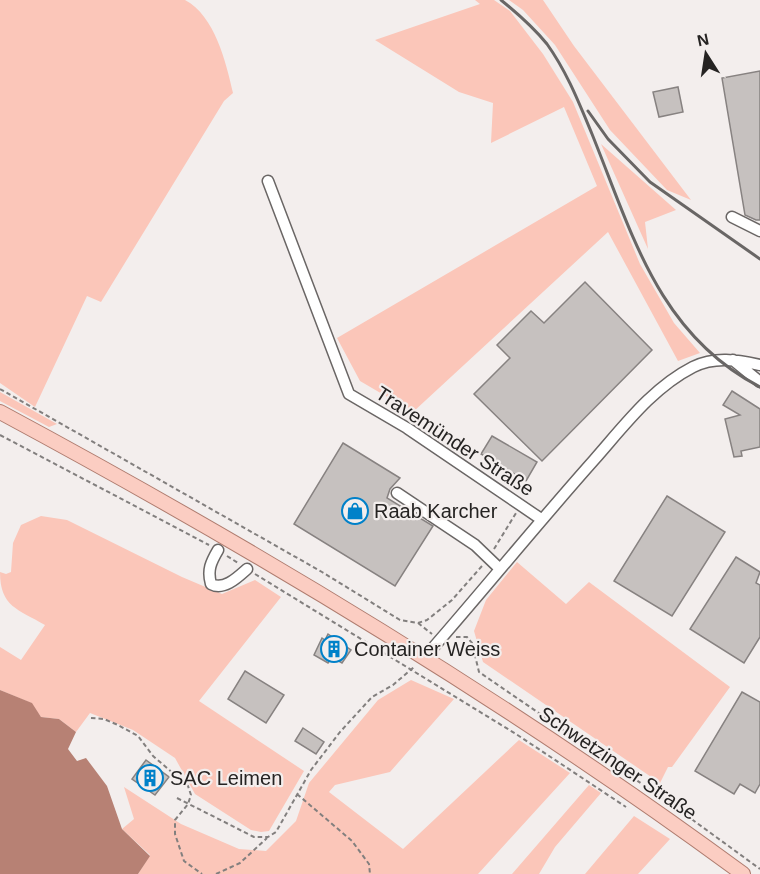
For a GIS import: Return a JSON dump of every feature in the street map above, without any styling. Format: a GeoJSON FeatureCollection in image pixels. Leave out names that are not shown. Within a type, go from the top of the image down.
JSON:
{"type":"FeatureCollection","features":[{"type":"Feature","properties":{"kind":"main road","name":"Schwetzinger Straße"},"geometry":{"type":"LineString","coordinates":[[0,412],[81,455],[425,657],[692,836],[743,874]]}},
{"type":"Feature","properties":{"kind":"lane","name":"Travemünder Straße"},"geometry":{"type":"LineString","coordinates":[[268,181],[349,394],[406,428],[541,519]]}},
{"type":"Feature","properties":{"kind":"lane"},"geometry":{"type":"LineString","coordinates":[[732,217],[760,231]]}},
{"type":"Feature","properties":{"kind":"lane"},"geometry":{"type":"LineString","coordinates":[[425,657],[541,519],[652,395],[695,366],[716,359],[760,365]]}},
{"type":"Feature","properties":{"kind":"lane"},"geometry":{"type":"LineString","coordinates":[[732,360],[760,382]]}},
{"type":"Feature","properties":{"kind":"lane"},"geometry":{"type":"LineString","coordinates":[[397,493],[475,545],[500,569]]}},
{"type":"Feature","properties":{"kind":"lane"},"geometry":{"type":"LineString","coordinates":[[218,550],[208,573],[211,584],[223,586],[248,569]]}},
{"type":"Feature","properties":{"kind":"path"},"geometry":{"type":"LineString","coordinates":[[0,389],[322,572],[393,617],[418,623],[431,633],[442,637],[467,637],[472,643],[479,672],[673,805],[760,868]]}},
{"type":"Feature","properties":{"kind":"path"},"geometry":{"type":"LineString","coordinates":[[0,435],[78,474],[218,550],[516,734],[632,811]]}},
{"type":"Feature","properties":{"kind":"path"},"geometry":{"type":"LineString","coordinates":[[418,623],[437,614],[489,558],[521,506]]}},
{"type":"Feature","properties":{"kind":"path"},"geometry":{"type":"LineString","coordinates":[[216,874],[240,863],[276,832],[311,770],[340,732],[372,697],[393,685],[425,657]]}},
{"type":"Feature","properties":{"kind":"path"},"geometry":{"type":"LineString","coordinates":[[91,718],[104,719],[138,736],[153,756],[188,786],[191,795],[188,804],[175,820],[175,834],[184,861],[202,874]]}},
{"type":"Feature","properties":{"kind":"path"},"geometry":{"type":"LineString","coordinates":[[297,794],[352,841],[369,864],[370,874]]}},
{"type":"Feature","properties":{"kind":"path"},"geometry":{"type":"LineString","coordinates":[[177,798],[254,837],[268,837]]}},
{"type":"Feature","properties":{"kind":"shaded area"},"geometry":{"type":"Polygon","coordinates":[[[0,0],[185,0],[195,7],[212,28],[223,54],[233,93],[224,101],[101,302],[87,296],[35,407],[0,383],[0,0]]]}},
{"type":"Feature","properties":{"kind":"shaded area"},"geometry":{"type":"Polygon","coordinates":[[[475,0],[494,0],[510,11],[543,54],[573,102],[640,264],[674,323],[700,353],[678,361],[608,232],[413,412],[360,381],[337,338],[597,186],[564,107],[491,143],[493,103],[459,92],[375,40],[480,4],[475,0]]]}},
{"type":"Feature","properties":{"kind":"shaded area"},"geometry":{"type":"Polygon","coordinates":[[[509,0],[543,0],[574,46],[691,200],[667,190],[610,130],[555,45],[523,10],[509,0]]]}},
{"type":"Feature","properties":{"kind":"shaded area"},"geometry":{"type":"Polygon","coordinates":[[[601,144],[676,210],[645,222],[648,249],[601,144]]]}},
{"type":"Feature","properties":{"kind":"shaded area"},"geometry":{"type":"Polygon","coordinates":[[[0,392],[57,424],[49,427],[0,401],[0,392]]]}},
{"type":"Feature","properties":{"kind":"shaded area"},"geometry":{"type":"Polygon","coordinates":[[[41,516],[67,520],[182,577],[222,594],[255,580],[281,597],[199,701],[304,771],[269,831],[251,830],[195,794],[175,758],[133,730],[90,713],[76,732],[59,719],[41,717],[31,703],[0,690],[0,647],[21,660],[45,625],[12,606],[3,593],[0,572],[6,574],[11,572],[13,543],[21,525],[41,516]]]}},
{"type":"Feature","properties":{"kind":"shaded area"},"geometry":{"type":"Polygon","coordinates":[[[517,562],[566,604],[589,582],[730,687],[672,767],[668,767],[660,783],[483,662],[474,631],[486,600],[517,562]]]}},
{"type":"Feature","properties":{"kind":"shaded area"},"geometry":{"type":"Polygon","coordinates":[[[411,680],[454,699],[390,772],[335,785],[329,792],[403,849],[519,740],[570,773],[478,874],[138,874],[150,855],[122,829],[134,819],[124,787],[181,824],[239,849],[266,851],[296,821],[309,783],[378,700],[411,680]]]}},
{"type":"Feature","properties":{"kind":"shaded area"},"geometry":{"type":"Polygon","coordinates":[[[0,690],[32,703],[41,717],[59,719],[76,732],[68,749],[77,761],[86,758],[107,786],[122,829],[150,856],[138,874],[0,874],[0,690]]]}},
{"type":"Feature","properties":{"kind":"shaded area"},"geometry":{"type":"Polygon","coordinates":[[[589,785],[601,793],[555,847],[539,874],[512,874],[589,785]]]}},
{"type":"Feature","properties":{"kind":"shaded area"},"geometry":{"type":"Polygon","coordinates":[[[634,816],[670,839],[638,874],[585,874],[634,816]]]}},
{"type":"Feature","properties":{"kind":"building"},"geometry":{"type":"Polygon","coordinates":[[[760,71],[760,220],[756,220],[745,215],[722,78],[760,71]]]}},
{"type":"Feature","properties":{"kind":"building"},"geometry":{"type":"Polygon","coordinates":[[[678,87],[683,112],[659,117],[653,92],[678,87]]]}},
{"type":"Feature","properties":{"kind":"building"},"geometry":{"type":"Polygon","coordinates":[[[585,282],[652,350],[542,461],[474,394],[510,358],[497,345],[531,311],[544,323],[585,282]]]}},
{"type":"Feature","properties":{"kind":"building"},"geometry":{"type":"Polygon","coordinates":[[[732,391],[760,409],[760,447],[741,451],[742,456],[734,457],[725,419],[740,415],[723,405],[732,391]]]}},
{"type":"Feature","properties":{"kind":"building"},"geometry":{"type":"Polygon","coordinates":[[[492,436],[537,462],[526,481],[481,454],[492,436]]]}},
{"type":"Feature","properties":{"kind":"building","name":"Raab Karcher"},"geometry":{"type":"Polygon","coordinates":[[[343,443],[400,478],[390,489],[387,498],[433,526],[395,586],[294,524],[343,443]]]}},
{"type":"Feature","properties":{"kind":"building"},"geometry":{"type":"Polygon","coordinates":[[[667,496],[725,532],[672,616],[614,581],[667,496]]]}},
{"type":"Feature","properties":{"kind":"building"},"geometry":{"type":"Polygon","coordinates":[[[736,557],[760,572],[756,583],[760,585],[760,637],[744,663],[690,629],[736,557]]]}},
{"type":"Feature","properties":{"kind":"building","name":"Container Weiss"},"geometry":{"type":"Polygon","coordinates":[[[328,634],[351,650],[342,663],[332,657],[328,663],[314,655],[322,638],[325,640],[328,634]]]}},
{"type":"Feature","properties":{"kind":"building"},"geometry":{"type":"Polygon","coordinates":[[[245,671],[284,695],[266,723],[228,699],[245,671]]]}},
{"type":"Feature","properties":{"kind":"building"},"geometry":{"type":"Polygon","coordinates":[[[742,692],[760,702],[760,784],[755,793],[740,784],[734,794],[695,771],[742,692]]]}},
{"type":"Feature","properties":{"kind":"building"},"geometry":{"type":"Polygon","coordinates":[[[303,728],[324,742],[316,754],[295,741],[303,728]]]}},
{"type":"Feature","properties":{"kind":"building","name":"SAC Leimen"},"geometry":{"type":"Polygon","coordinates":[[[146,760],[169,777],[155,795],[132,779],[146,760]]]}},
{"type":"Feature","properties":{"kind":"railway"},"geometry":{"type":"LineString","coordinates":[[501,0],[542,38],[561,66],[592,134],[636,244],[673,310],[696,339],[725,365],[760,387]]}},
{"type":"Feature","properties":{"kind":"railway"},"geometry":{"type":"LineString","coordinates":[[588,111],[608,139],[650,182],[760,259]]}},
{"type":"Feature","properties":{"kind":"place","name":"Raab Karcher"},"geometry":{"type":"Point","coordinates":[355,511]}},
{"type":"Feature","properties":{"kind":"place","name":"Container Weiss"},"geometry":{"type":"Point","coordinates":[334,649]}},
{"type":"Feature","properties":{"kind":"place","name":"SAC Leimen"},"geometry":{"type":"Point","coordinates":[150,778]}}]}
